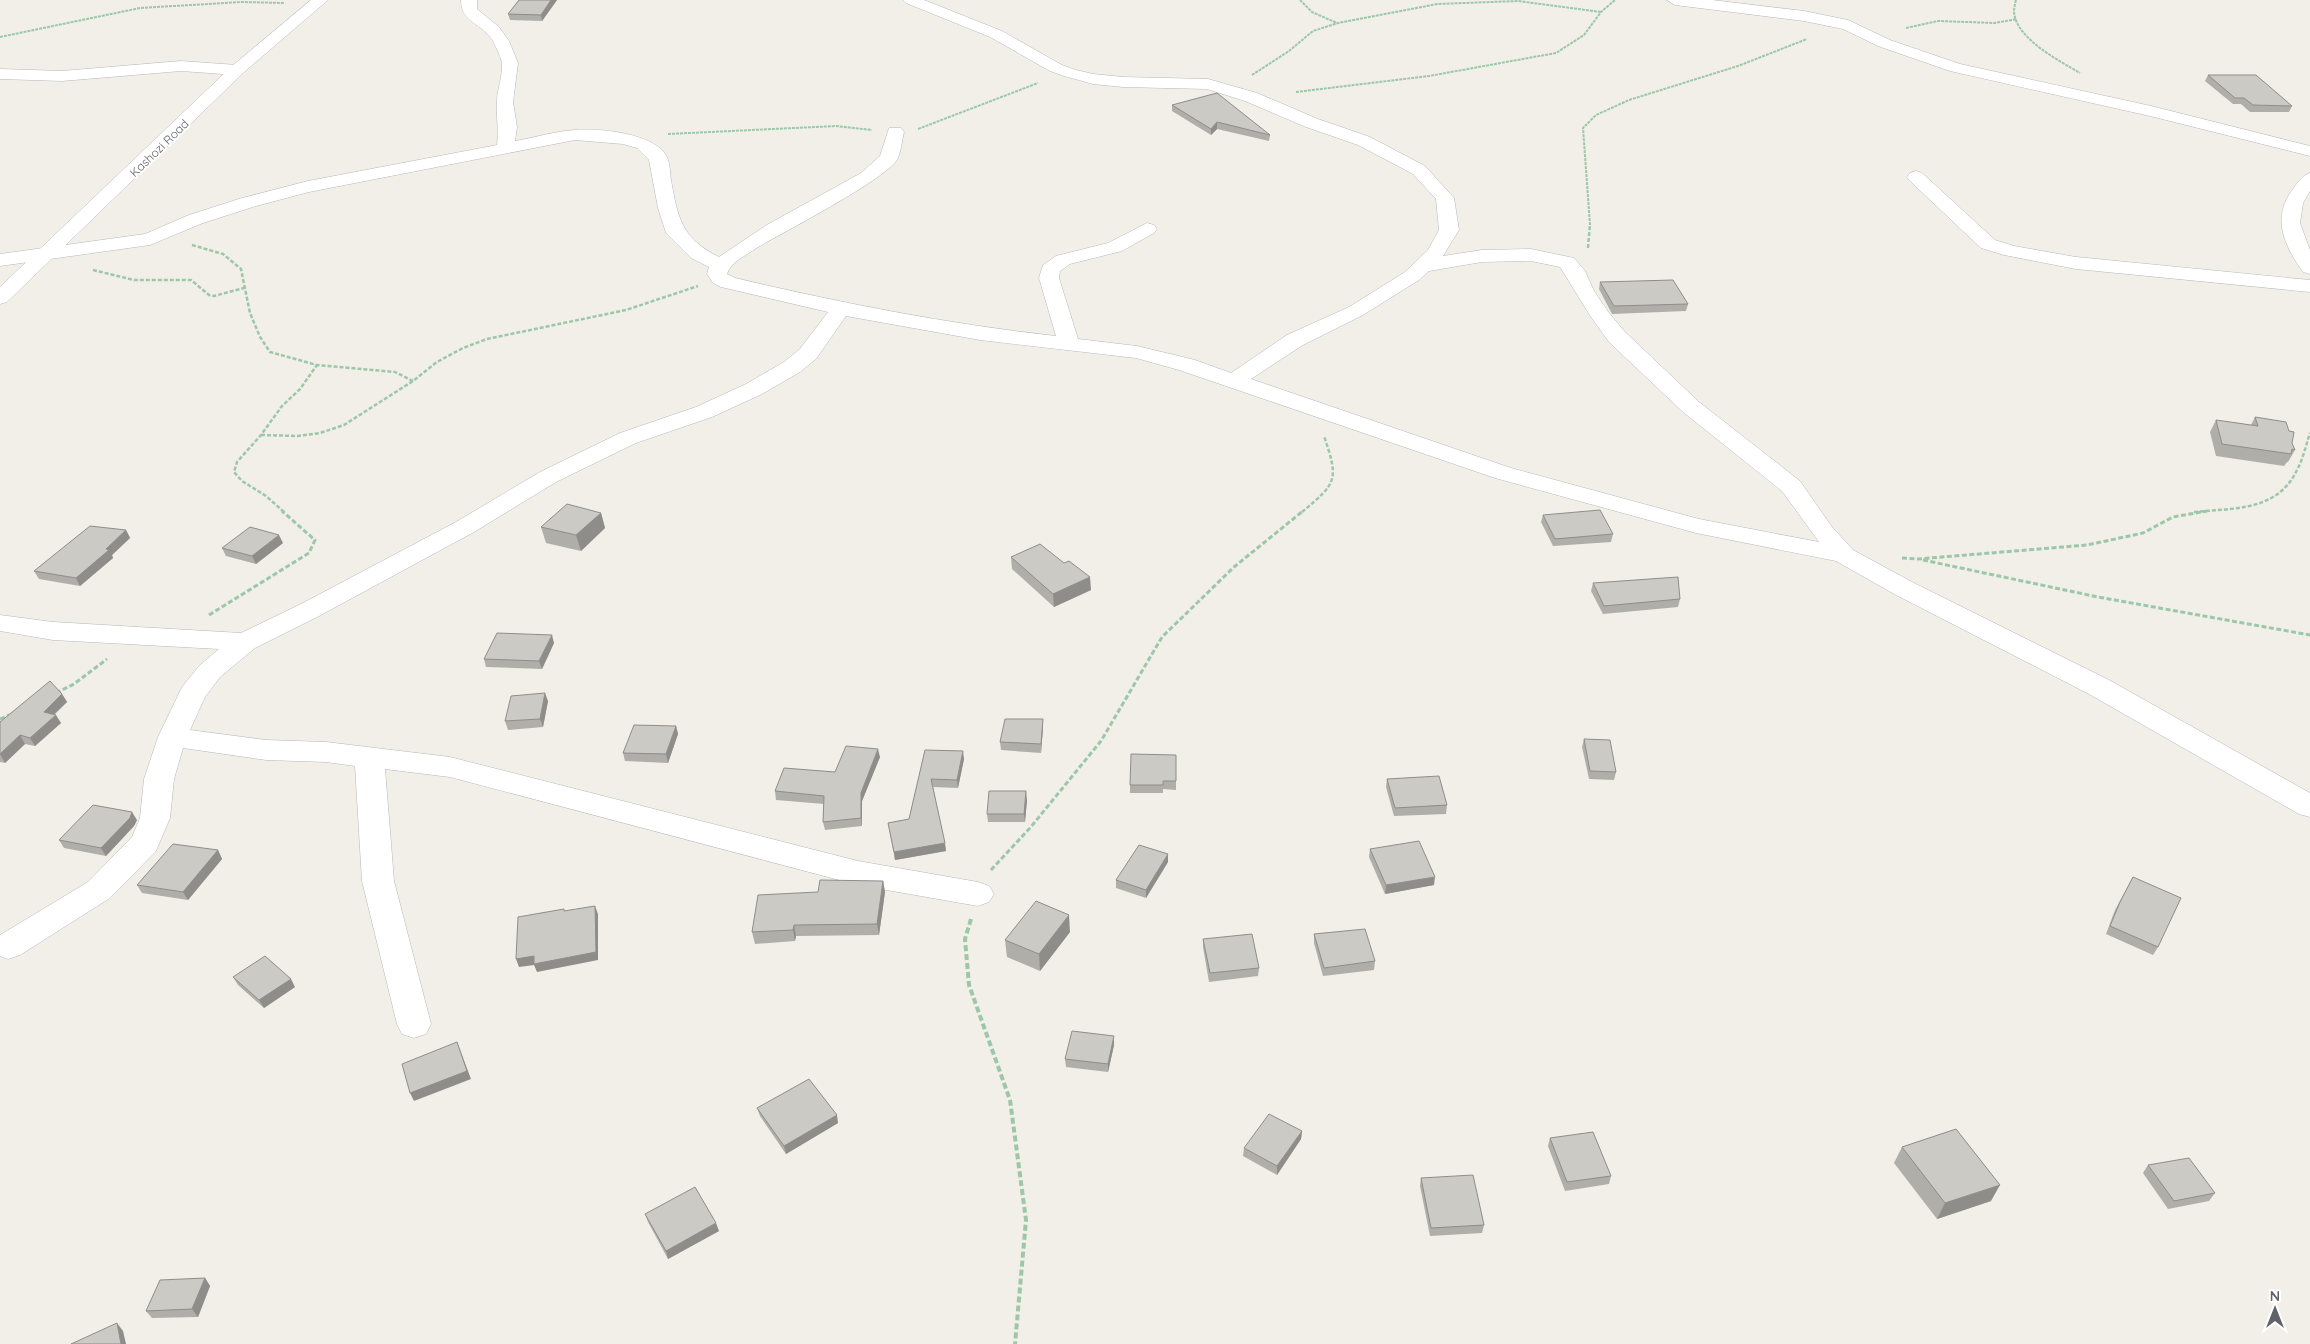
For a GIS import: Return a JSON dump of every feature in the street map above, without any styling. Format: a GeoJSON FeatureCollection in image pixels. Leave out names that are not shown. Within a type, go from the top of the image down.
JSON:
{"type":"FeatureCollection","features":[{"type":"Feature","properties":{"kind":"street"},"geometry":{"type":"LineString","coordinates":[[469,0],[469,10],[493,30],[501,41],[510,63],[505,102],[508,127],[505,148]]}},
{"type":"Feature","properties":{"kind":"street"},"geometry":{"type":"LineString","coordinates":[[911,0],[996,34],[1056,68],[1070,73],[1093,79],[1122,82],[1190,82],[1208,84],[1251,97],[1312,123],[1364,141],[1419,170],[1445,198],[1449,230],[1436,253],[1412,276],[1356,311],[1295,340],[1234,381]]}},
{"type":"Feature","properties":{"kind":"street"},"geometry":{"type":"LineString","coordinates":[[1679,0],[1848,24],[1884,43],[1956,68],[2151,111],[2310,152]]}},
{"type":"Feature","properties":{"kind":"street","name":"Kashozi Road"},"geometry":{"type":"LineString","coordinates":[[0,298],[237,70],[318,1]]}},
{"type":"Feature","properties":{"kind":"street"},"geometry":{"type":"LineString","coordinates":[[0,74],[62,76],[181,66],[237,70]]}},
{"type":"Feature","properties":{"kind":"street"},"geometry":{"type":"LineString","coordinates":[[720,272],[772,230],[867,177],[889,158],[895,132]]}},
{"type":"Feature","properties":{"kind":"street"},"geometry":{"type":"LineString","coordinates":[[0,260],[120,245],[150,239],[196,219],[300,189],[505,148],[576,136],[623,139],[642,144],[658,158],[667,208],[676,233],[698,254],[740,286],[841,309],[980,334],[1137,352],[1234,381],[1503,473],[1696,526],[1844,555],[1905,589],[2100,688],[2310,806]]}},
{"type":"Feature","properties":{"kind":"street"},"geometry":{"type":"LineString","coordinates":[[1916,177],[1988,244],[2011,251],[2084,264],[2310,286]]}},
{"type":"Feature","properties":{"kind":"street"},"geometry":{"type":"LineString","coordinates":[[2310,179],[2297,194],[2288,217],[2296,243],[2310,268]]}},
{"type":"Feature","properties":{"kind":"street"},"geometry":{"type":"LineString","coordinates":[[1069,344],[1049,278],[1050,269],[1063,260],[1116,247],[1147,230]]}},
{"type":"Feature","properties":{"kind":"street"},"geometry":{"type":"LineString","coordinates":[[1422,266],[1467,257],[1531,255],[1567,262],[1578,276],[1584,291],[1617,337],[1653,373],[1692,407],[1791,486],[1823,532],[1844,555]]}},
{"type":"Feature","properties":{"kind":"street"},"geometry":{"type":"LineString","coordinates":[[8,946],[99,890],[145,843],[156,818],[159,779],[172,737],[192,694],[210,671],[244,642],[310,610],[465,527],[548,477],[628,438],[704,412],[754,389],[792,367],[808,354],[841,309]]}},
{"type":"Feature","properties":{"kind":"street"},"geometry":{"type":"LineString","coordinates":[[0,623],[53,631],[244,642]]}},
{"type":"Feature","properties":{"kind":"street"},"geometry":{"type":"LineString","coordinates":[[172,737],[266,750],[326,752],[450,767],[858,873],[978,894]]}},
{"type":"Feature","properties":{"kind":"street"},"geometry":{"type":"LineString","coordinates":[[369,756],[378,881],[414,1024]]}},
{"type":"Feature","properties":{"kind":"path"},"geometry":{"type":"LineString","coordinates":[[1300,0],[1304,7],[1314,14],[1338,23]]}},
{"type":"Feature","properties":{"kind":"path"},"geometry":{"type":"LineString","coordinates":[[1251,97],[1428,76],[1556,53],[1584,36],[1601,12],[1615,0]]}},
{"type":"Feature","properties":{"kind":"path"},"geometry":{"type":"LineString","coordinates":[[2016,0],[2014,12],[2023,31],[2037,46],[2085,76]]}},
{"type":"Feature","properties":{"kind":"path"},"geometry":{"type":"LineString","coordinates":[[0,37],[140,8],[242,2],[318,1]]}},
{"type":"Feature","properties":{"kind":"path"},"geometry":{"type":"LineString","coordinates":[[1228,90],[1289,51],[1313,31],[1338,23],[1437,4],[1480,1],[1549,4],[1601,12]]}},
{"type":"Feature","properties":{"kind":"path"},"geometry":{"type":"LineString","coordinates":[[1904,28],[1938,21],[1995,23],[2017,19]]}},
{"type":"Feature","properties":{"kind":"path"},"geometry":{"type":"LineString","coordinates":[[1578,276],[1586,264],[1590,225],[1584,128],[1596,115],[1629,100],[1738,66],[1803,41],[1833,22]]}},
{"type":"Feature","properties":{"kind":"path"},"geometry":{"type":"LineString","coordinates":[[623,139],[686,132],[836,126],[895,132],[921,128],[1070,73]]}},
{"type":"Feature","properties":{"kind":"path"},"geometry":{"type":"LineString","coordinates":[[150,239],[189,244],[224,254],[241,269],[250,312],[260,337],[270,352],[317,365],[395,372],[413,382]]}},
{"type":"Feature","properties":{"kind":"path"},"geometry":{"type":"LineString","coordinates":[[86,268],[134,280],[191,280],[209,295],[214,296],[244,288]]}},
{"type":"Feature","properties":{"kind":"path"},"geometry":{"type":"LineString","coordinates":[[261,435],[298,436],[320,433],[344,425],[413,382],[437,362],[463,348],[487,339],[626,310],[720,272]]}},
{"type":"Feature","properties":{"kind":"path"},"geometry":{"type":"LineString","coordinates":[[181,638],[224,604],[309,552],[315,540],[266,496],[242,481],[234,472],[237,462],[261,435],[282,406],[300,389],[317,365]]}},
{"type":"Feature","properties":{"kind":"path"},"geometry":{"type":"LineString","coordinates":[[1015,1344],[1026,1220],[1010,1100],[969,986],[965,939],[978,894],[994,865],[1030,828],[1101,741],[1162,637],[1234,567],[1326,492],[1334,479],[1332,462],[1315,410]]}},
{"type":"Feature","properties":{"kind":"path"},"geometry":{"type":"LineString","coordinates":[[1899,558],[1918,559],[2087,544],[2143,533],[2173,517],[2193,512],[2257,506],[2281,490],[2297,471],[2310,434]]}},
{"type":"Feature","properties":{"kind":"path"},"geometry":{"type":"LineString","coordinates":[[1918,559],[2098,597],[2310,635]]}},
{"type":"Feature","properties":{"kind":"path"},"geometry":{"type":"LineString","coordinates":[[50,696],[74,684],[138,636]]}},
{"type":"Feature","properties":{"kind":"path"},"geometry":{"type":"LineString","coordinates":[[0,720],[17,712]]}},
{"type":"Feature","properties":{"kind":"building"},"geometry":{"type":"Polygon","coordinates":[[[519,0],[551,0],[541,15],[508,14],[519,0]]]}},
{"type":"Feature","properties":{"kind":"building"},"geometry":{"type":"Polygon","coordinates":[[[2208,75],[2256,75],[2292,106],[2253,105],[2244,98],[2235,98],[2208,75]]]}},
{"type":"Feature","properties":{"kind":"building"},"geometry":{"type":"Polygon","coordinates":[[[1217,93],[1270,135],[1217,122],[1211,129],[1172,105],[1217,93]]]}},
{"type":"Feature","properties":{"kind":"building"},"geometry":{"type":"Polygon","coordinates":[[[1673,280],[1688,304],[1614,306],[1600,282],[1673,280]]]}},
{"type":"Feature","properties":{"kind":"building"},"geometry":{"type":"Polygon","coordinates":[[[2255,417],[2286,422],[2289,431],[2294,432],[2292,443],[2295,450],[2292,449],[2291,454],[2222,444],[2216,420],[2258,426],[2255,417]]]}},
{"type":"Feature","properties":{"kind":"building"},"geometry":{"type":"Polygon","coordinates":[[[567,504],[601,513],[576,535],[541,527],[567,504]]]}},
{"type":"Feature","properties":{"kind":"building"},"geometry":{"type":"Polygon","coordinates":[[[1600,510],[1613,534],[1555,539],[1543,515],[1600,510]]]}},
{"type":"Feature","properties":{"kind":"building"},"geometry":{"type":"Polygon","coordinates":[[[90,526],[126,530],[106,549],[109,550],[76,578],[34,571],[90,526]]]}},
{"type":"Feature","properties":{"kind":"building"},"geometry":{"type":"Polygon","coordinates":[[[250,527],[279,535],[252,556],[222,548],[250,527]]]}},
{"type":"Feature","properties":{"kind":"building"},"geometry":{"type":"Polygon","coordinates":[[[1040,544],[1064,563],[1069,561],[1090,577],[1053,594],[1011,557],[1040,544]]]}},
{"type":"Feature","properties":{"kind":"building"},"geometry":{"type":"Polygon","coordinates":[[[1678,577],[1680,599],[1604,606],[1593,583],[1678,577]]]}},
{"type":"Feature","properties":{"kind":"building"},"geometry":{"type":"Polygon","coordinates":[[[497,633],[552,635],[539,661],[484,659],[497,633]]]}},
{"type":"Feature","properties":{"kind":"building"},"geometry":{"type":"Polygon","coordinates":[[[50,681],[62,694],[44,712],[56,715],[30,738],[20,735],[0,754],[0,722],[50,681]]]}},
{"type":"Feature","properties":{"kind":"building"},"geometry":{"type":"Polygon","coordinates":[[[545,693],[540,719],[505,721],[511,696],[545,693]]]}},
{"type":"Feature","properties":{"kind":"building"},"geometry":{"type":"Polygon","coordinates":[[[1005,719],[1043,719],[1041,744],[1000,742],[1005,719]]]}},
{"type":"Feature","properties":{"kind":"building"},"geometry":{"type":"Polygon","coordinates":[[[634,725],[676,726],[666,754],[623,753],[634,725]]]}},
{"type":"Feature","properties":{"kind":"building"},"geometry":{"type":"Polygon","coordinates":[[[1584,739],[1610,740],[1616,772],[1590,771],[1584,739]]]}},
{"type":"Feature","properties":{"kind":"building"},"geometry":{"type":"Polygon","coordinates":[[[846,746],[878,749],[861,793],[861,818],[823,822],[824,796],[775,791],[784,768],[835,772],[846,746]]]}},
{"type":"Feature","properties":{"kind":"building"},"geometry":{"type":"Polygon","coordinates":[[[925,750],[963,751],[957,780],[931,779],[945,843],[894,852],[888,823],[909,819],[925,750]]]}},
{"type":"Feature","properties":{"kind":"building"},"geometry":{"type":"Polygon","coordinates":[[[1131,754],[1176,755],[1176,781],[1163,781],[1163,785],[1130,785],[1131,754]]]}},
{"type":"Feature","properties":{"kind":"building"},"geometry":{"type":"Polygon","coordinates":[[[1439,776],[1447,805],[1395,808],[1387,779],[1439,776]]]}},
{"type":"Feature","properties":{"kind":"building"},"geometry":{"type":"Polygon","coordinates":[[[989,791],[1026,791],[1024,814],[987,814],[989,791]]]}},
{"type":"Feature","properties":{"kind":"building"},"geometry":{"type":"Polygon","coordinates":[[[93,805],[132,812],[130,818],[101,848],[59,840],[93,805]]]}},
{"type":"Feature","properties":{"kind":"building"},"geometry":{"type":"Polygon","coordinates":[[[1419,841],[1435,877],[1386,885],[1370,849],[1419,841]]]}},
{"type":"Feature","properties":{"kind":"building"},"geometry":{"type":"Polygon","coordinates":[[[173,844],[218,850],[183,892],[137,885],[173,844]]]}},
{"type":"Feature","properties":{"kind":"building"},"geometry":{"type":"Polygon","coordinates":[[[1139,845],[1168,854],[1146,890],[1116,880],[1139,845]]]}},
{"type":"Feature","properties":{"kind":"building"},"geometry":{"type":"Polygon","coordinates":[[[2133,877],[2181,898],[2158,947],[2110,926],[2133,877]]]}},
{"type":"Feature","properties":{"kind":"building"},"geometry":{"type":"Polygon","coordinates":[[[820,880],[883,881],[877,924],[794,925],[793,930],[752,932],[758,895],[818,892],[820,880]]]}},
{"type":"Feature","properties":{"kind":"building"},"geometry":{"type":"Polygon","coordinates":[[[1036,901],[1069,915],[1039,954],[1005,940],[1036,901]]]}},
{"type":"Feature","properties":{"kind":"building"},"geometry":{"type":"Polygon","coordinates":[[[595,906],[596,952],[534,964],[534,956],[516,959],[518,917],[595,906]]]}},
{"type":"Feature","properties":{"kind":"building"},"geometry":{"type":"Polygon","coordinates":[[[1365,929],[1375,961],[1324,968],[1314,934],[1365,929]]]}},
{"type":"Feature","properties":{"kind":"building"},"geometry":{"type":"Polygon","coordinates":[[[1252,934],[1259,968],[1210,973],[1203,939],[1252,934]]]}},
{"type":"Feature","properties":{"kind":"building"},"geometry":{"type":"Polygon","coordinates":[[[265,956],[291,979],[259,1000],[233,977],[265,956]]]}},
{"type":"Feature","properties":{"kind":"building"},"geometry":{"type":"Polygon","coordinates":[[[1072,1031],[1114,1036],[1108,1064],[1065,1059],[1072,1031]]]}},
{"type":"Feature","properties":{"kind":"building"},"geometry":{"type":"Polygon","coordinates":[[[457,1042],[467,1071],[410,1093],[402,1064],[457,1042]]]}},
{"type":"Feature","properties":{"kind":"building"},"geometry":{"type":"Polygon","coordinates":[[[809,1079],[837,1115],[784,1146],[757,1108],[809,1079]]]}},
{"type":"Feature","properties":{"kind":"building"},"geometry":{"type":"Polygon","coordinates":[[[1269,1114],[1302,1131],[1277,1166],[1244,1148],[1269,1114]]]}},
{"type":"Feature","properties":{"kind":"building"},"geometry":{"type":"Polygon","coordinates":[[[1956,1129],[2000,1185],[1945,1203],[1902,1147],[1956,1129]]]}},
{"type":"Feature","properties":{"kind":"building"},"geometry":{"type":"Polygon","coordinates":[[[1593,1132],[1611,1176],[1567,1182],[1550,1138],[1593,1132]]]}},
{"type":"Feature","properties":{"kind":"building"},"geometry":{"type":"Polygon","coordinates":[[[2189,1158],[2215,1193],[2174,1201],[2148,1165],[2189,1158]]]}},
{"type":"Feature","properties":{"kind":"building"},"geometry":{"type":"Polygon","coordinates":[[[1473,1175],[1484,1225],[1431,1228],[1421,1178],[1473,1175]]]}},
{"type":"Feature","properties":{"kind":"building"},"geometry":{"type":"Polygon","coordinates":[[[695,1187],[716,1223],[666,1251],[645,1214],[695,1187]]]}},
{"type":"Feature","properties":{"kind":"building"},"geometry":{"type":"Polygon","coordinates":[[[205,1278],[192,1309],[146,1311],[160,1280],[205,1278]]]}},
{"type":"Feature","properties":{"kind":"building"},"geometry":{"type":"Polygon","coordinates":[[[117,1323],[121,1344],[71,1344],[117,1323]]]}}]}
